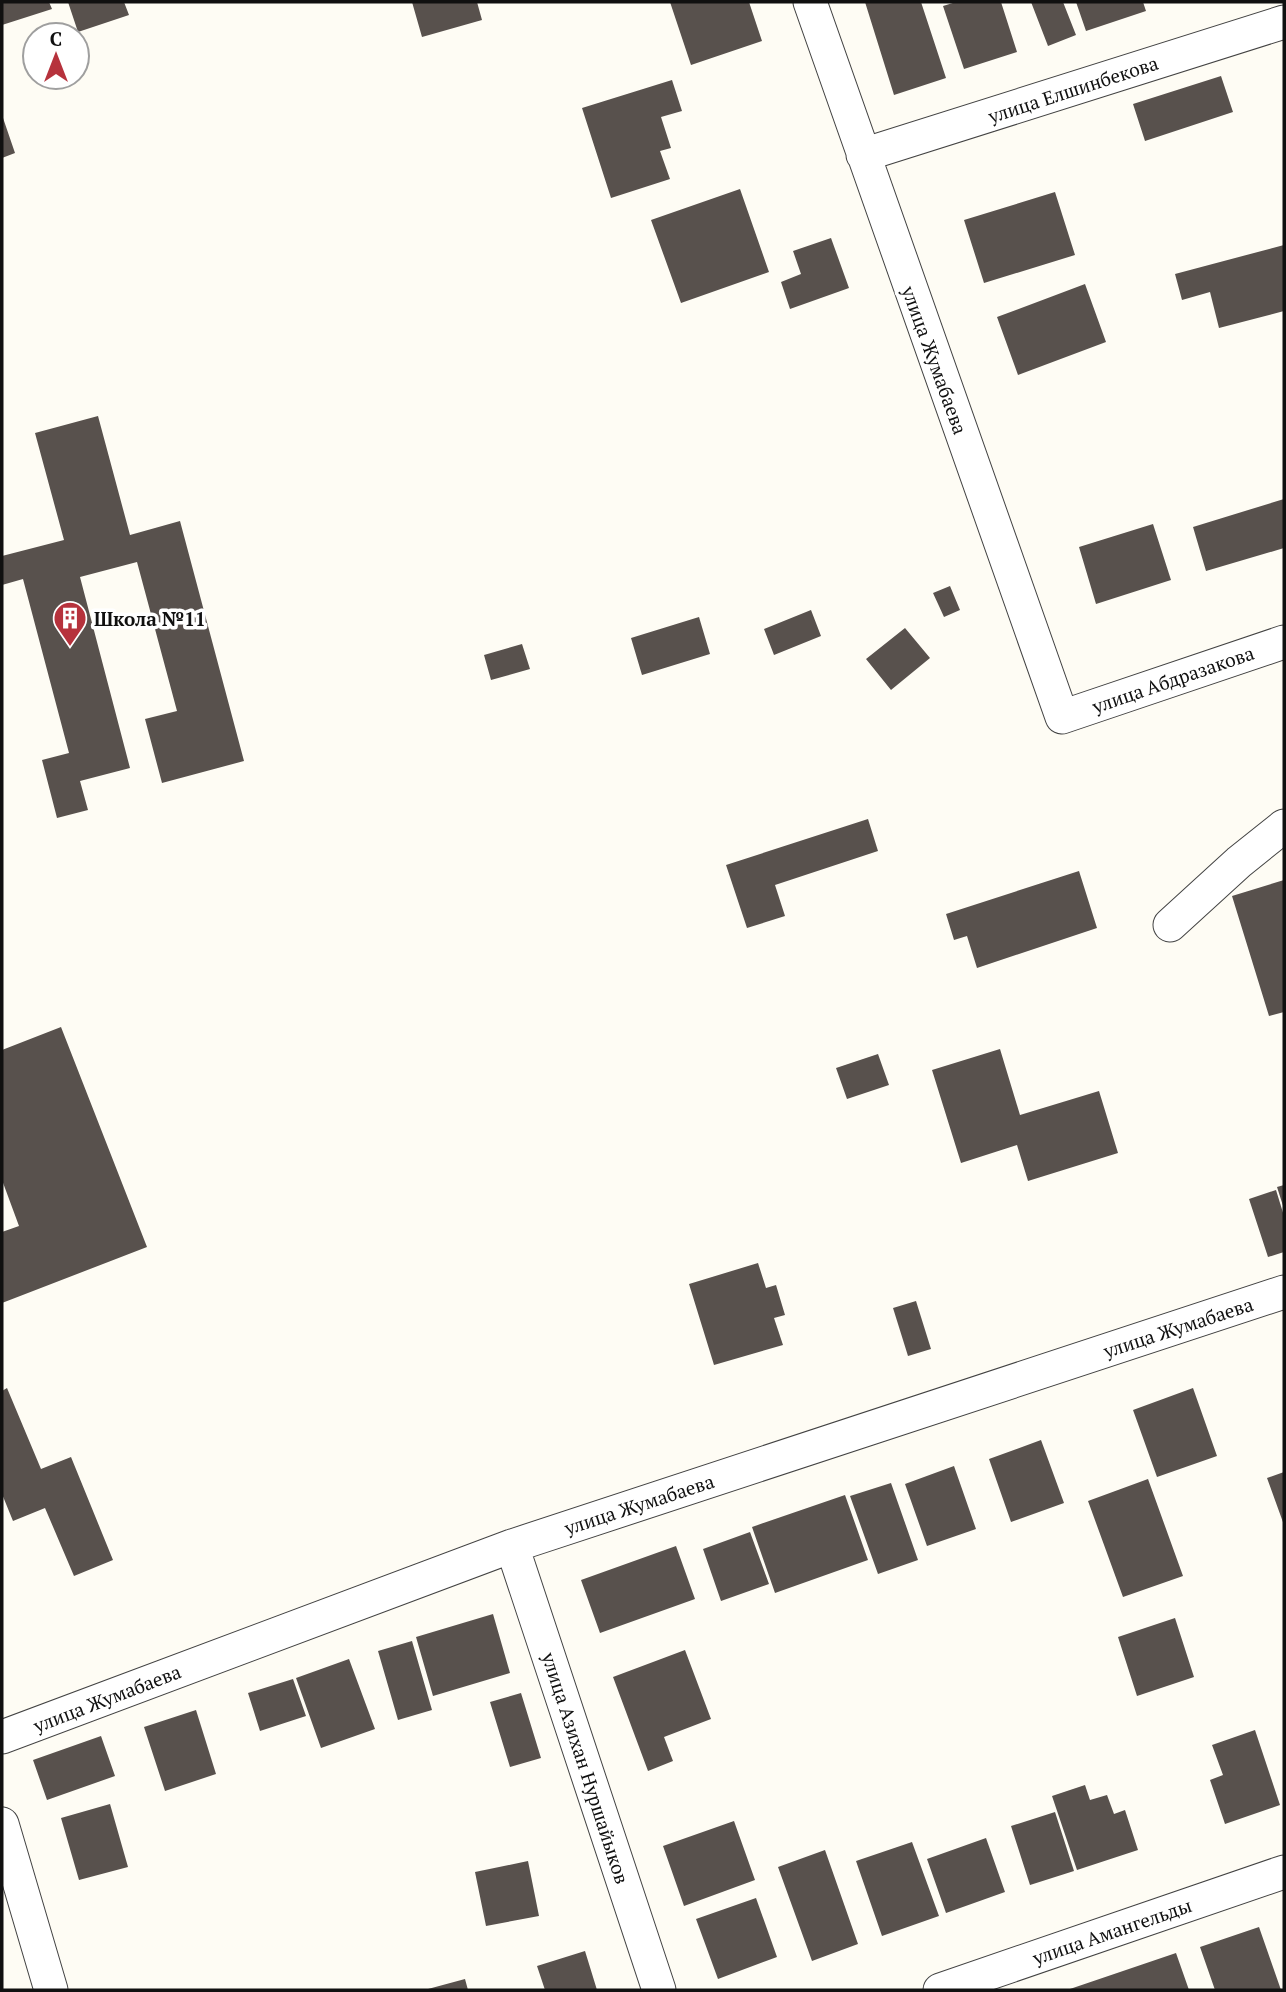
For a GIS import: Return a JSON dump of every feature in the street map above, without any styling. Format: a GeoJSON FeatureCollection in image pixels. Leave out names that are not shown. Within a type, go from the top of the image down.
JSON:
{"type":"FeatureCollection","features":[{"type":"Feature","properties":{"kind":"street","name":"улица Жумабаева"},"geometry":{"type":"LineString","coordinates":[[810,2],[1062,717]]}},
{"type":"Feature","properties":{"kind":"street","name":"улица Елшинбекова"},"geometry":{"type":"LineString","coordinates":[[863,155],[1284,22]]}},
{"type":"Feature","properties":{"kind":"street","name":"улица Абдразакова"},"geometry":{"type":"LineString","coordinates":[[1062,717],[1284,642]]}},
{"type":"Feature","properties":{"kind":"street"},"geometry":{"type":"LineString","coordinates":[[1170,925],[1284,825]]}},
{"type":"Feature","properties":{"kind":"street","name":"улица Жумабаева"},"geometry":{"type":"LineString","coordinates":[[2,1737],[512,1546],[1284,1292]]}},
{"type":"Feature","properties":{"kind":"street","name":"улица Азихан Нуршайыков"},"geometry":{"type":"LineString","coordinates":[[512,1546],[659,1990]]}},
{"type":"Feature","properties":{"kind":"street"},"geometry":{"type":"LineString","coordinates":[[2,1824],[51,1990]]}},
{"type":"Feature","properties":{"kind":"street","name":"улица Амангельды"},"geometry":{"type":"LineString","coordinates":[[940,1990],[1284,1872]]}},
{"type":"Feature","properties":{"kind":"building"},"geometry":{"type":"Polygon","coordinates":[[[2,2],[49,2],[52,9],[2,25],[2,2]]]}},
{"type":"Feature","properties":{"kind":"building"},"geometry":{"type":"Polygon","coordinates":[[[68,2],[124,2],[129,15],[91,28],[91,21],[74,21],[68,2]]]}},
{"type":"Feature","properties":{"kind":"building"},"geometry":{"type":"Polygon","coordinates":[[[412,2],[477,2],[482,20],[422,37],[412,2]]]}},
{"type":"Feature","properties":{"kind":"building"},"geometry":{"type":"Polygon","coordinates":[[[670,2],[749,2],[762,41],[691,65],[670,2]]]}},
{"type":"Feature","properties":{"kind":"building"},"geometry":{"type":"Polygon","coordinates":[[[865,2],[921,2],[946,78],[894,95],[865,2]]]}},
{"type":"Feature","properties":{"kind":"building"},"geometry":{"type":"Polygon","coordinates":[[[956,2],[1001,2],[1017,52],[964,69],[943,6],[956,2]]]}},
{"type":"Feature","properties":{"kind":"building"},"geometry":{"type":"Polygon","coordinates":[[[1031,2],[1063,2],[1076,35],[1048,46],[1031,2]]]}},
{"type":"Feature","properties":{"kind":"building"},"geometry":{"type":"Polygon","coordinates":[[[1076,2],[1143,2],[1146,11],[1086,31],[1076,2]]]}},
{"type":"Feature","properties":{"kind":"building"},"geometry":{"type":"Polygon","coordinates":[[[1221,76],[1233,112],[1145,141],[1133,104],[1221,76]]]}},
{"type":"Feature","properties":{"kind":"building"},"geometry":{"type":"Polygon","coordinates":[[[672,80],[682,111],[661,117],[671,148],[660,151],[670,179],[611,198],[582,108],[672,80]]]}},
{"type":"Feature","properties":{"kind":"building"},"geometry":{"type":"Polygon","coordinates":[[[2,115],[15,153],[2,158],[2,115]]]}},
{"type":"Feature","properties":{"kind":"building"},"geometry":{"type":"Polygon","coordinates":[[[740,189],[769,272],[681,303],[651,220],[740,189]]]}},
{"type":"Feature","properties":{"kind":"building"},"geometry":{"type":"Polygon","coordinates":[[[1055,192],[1075,255],[984,283],[964,220],[1055,192]]]}},
{"type":"Feature","properties":{"kind":"building"},"geometry":{"type":"Polygon","coordinates":[[[831,238],[849,288],[790,309],[781,282],[801,274],[793,251],[831,238]]]}},
{"type":"Feature","properties":{"kind":"building"},"geometry":{"type":"Polygon","coordinates":[[[1284,245],[1284,311],[1219,328],[1210,292],[1182,300],[1175,274],[1284,245]]]}},
{"type":"Feature","properties":{"kind":"building"},"geometry":{"type":"Polygon","coordinates":[[[1085,284],[1106,342],[1018,375],[997,317],[1085,284]]]}},
{"type":"Feature","properties":{"kind":"building","name":"Школа №11"},"geometry":{"type":"Polygon","coordinates":[[[98,416],[130,535],[180,521],[244,761],[162,783],[145,719],[177,711],[137,562],[80,577],[130,768],[80,781],[88,810],[57,818],[42,760],[69,753],[23,579],[2,585],[2,556],[64,540],[35,433],[98,416]]]}},
{"type":"Feature","properties":{"kind":"building"},"geometry":{"type":"Polygon","coordinates":[[[1284,499],[1284,548],[1206,571],[1193,527],[1284,499]]]}},
{"type":"Feature","properties":{"kind":"building"},"geometry":{"type":"Polygon","coordinates":[[[1153,524],[1171,580],[1096,604],[1079,547],[1153,524]]]}},
{"type":"Feature","properties":{"kind":"building"},"geometry":{"type":"Polygon","coordinates":[[[950,586],[960,610],[944,617],[933,593],[950,586]]]}},
{"type":"Feature","properties":{"kind":"building"},"geometry":{"type":"Polygon","coordinates":[[[811,610],[821,636],[774,655],[764,629],[811,610]]]}},
{"type":"Feature","properties":{"kind":"building"},"geometry":{"type":"Polygon","coordinates":[[[699,617],[710,654],[642,675],[631,638],[699,617]]]}},
{"type":"Feature","properties":{"kind":"building"},"geometry":{"type":"Polygon","coordinates":[[[905,628],[930,658],[891,690],[866,659],[905,628]]]}},
{"type":"Feature","properties":{"kind":"building"},"geometry":{"type":"Polygon","coordinates":[[[522,644],[530,669],[491,680],[484,655],[522,644]]]}},
{"type":"Feature","properties":{"kind":"building"},"geometry":{"type":"Polygon","coordinates":[[[868,819],[878,851],[775,885],[785,916],[747,928],[726,865],[868,819]]]}},
{"type":"Feature","properties":{"kind":"building"},"geometry":{"type":"Polygon","coordinates":[[[1079,871],[1097,928],[977,968],[967,936],[954,940],[946,914],[1079,871]]]}},
{"type":"Feature","properties":{"kind":"building"},"geometry":{"type":"Polygon","coordinates":[[[1284,880],[1284,1012],[1269,1016],[1232,896],[1284,880]]]}},
{"type":"Feature","properties":{"kind":"building"},"geometry":{"type":"Polygon","coordinates":[[[61,1027],[147,1247],[2,1303],[2,1232],[19,1226],[2,1180],[2,1050],[61,1027]]]}},
{"type":"Feature","properties":{"kind":"building"},"geometry":{"type":"Polygon","coordinates":[[[1000,1049],[1020,1115],[1099,1091],[1118,1153],[1028,1181],[1017,1145],[961,1163],[932,1070],[1000,1049]]]}},
{"type":"Feature","properties":{"kind":"building"},"geometry":{"type":"Polygon","coordinates":[[[878,1054],[889,1085],[847,1099],[836,1068],[878,1054]]]}},
{"type":"Feature","properties":{"kind":"building"},"geometry":{"type":"Polygon","coordinates":[[[1284,1185],[1284,1209],[1277,1187],[1284,1185]]]}},
{"type":"Feature","properties":{"kind":"building"},"geometry":{"type":"Polygon","coordinates":[[[1276,1190],[1284,1216],[1284,1252],[1268,1257],[1249,1199],[1276,1190]]]}},
{"type":"Feature","properties":{"kind":"building"},"geometry":{"type":"Polygon","coordinates":[[[758,1263],[766,1288],[776,1285],[785,1315],[774,1318],[783,1345],[714,1365],[689,1284],[758,1263]]]}},
{"type":"Feature","properties":{"kind":"building"},"geometry":{"type":"Polygon","coordinates":[[[916,1301],[931,1349],[908,1356],[893,1308],[916,1301]]]}},
{"type":"Feature","properties":{"kind":"building"},"geometry":{"type":"Polygon","coordinates":[[[7,1388],[41,1469],[71,1457],[113,1560],[74,1576],[45,1508],[13,1521],[2,1494],[2,1391],[7,1388]]]}},
{"type":"Feature","properties":{"kind":"building"},"geometry":{"type":"Polygon","coordinates":[[[1193,1388],[1217,1456],[1157,1477],[1133,1410],[1193,1388]]]}},
{"type":"Feature","properties":{"kind":"building"},"geometry":{"type":"Polygon","coordinates":[[[1041,1440],[1064,1503],[1011,1522],[989,1459],[1041,1440]]]}},
{"type":"Feature","properties":{"kind":"building"},"geometry":{"type":"Polygon","coordinates":[[[954,1466],[976,1529],[927,1546],[905,1484],[954,1466]]]}},
{"type":"Feature","properties":{"kind":"building"},"geometry":{"type":"Polygon","coordinates":[[[1284,1472],[1284,1525],[1267,1478],[1284,1472]]]}},
{"type":"Feature","properties":{"kind":"building"},"geometry":{"type":"Polygon","coordinates":[[[1148,1479],[1183,1576],[1123,1597],[1088,1501],[1148,1479]]]}},
{"type":"Feature","properties":{"kind":"building"},"geometry":{"type":"Polygon","coordinates":[[[891,1483],[918,1560],[878,1574],[850,1496],[891,1483]]]}},
{"type":"Feature","properties":{"kind":"building"},"geometry":{"type":"Polygon","coordinates":[[[845,1495],[868,1560],[775,1593],[752,1527],[845,1495]]]}},
{"type":"Feature","properties":{"kind":"building"},"geometry":{"type":"Polygon","coordinates":[[[750,1532],[769,1584],[721,1601],[703,1549],[750,1532]]]}},
{"type":"Feature","properties":{"kind":"building"},"geometry":{"type":"Polygon","coordinates":[[[676,1546],[695,1599],[600,1633],[581,1580],[676,1546]]]}},
{"type":"Feature","properties":{"kind":"building"},"geometry":{"type":"Polygon","coordinates":[[[493,1614],[510,1673],[433,1696],[416,1637],[493,1614]]]}},
{"type":"Feature","properties":{"kind":"building"},"geometry":{"type":"Polygon","coordinates":[[[1175,1618],[1194,1677],[1137,1696],[1118,1637],[1175,1618]]]}},
{"type":"Feature","properties":{"kind":"building"},"geometry":{"type":"Polygon","coordinates":[[[412,1641],[432,1710],[398,1720],[378,1651],[412,1641]]]}},
{"type":"Feature","properties":{"kind":"building"},"geometry":{"type":"Polygon","coordinates":[[[685,1650],[711,1719],[664,1737],[673,1761],[648,1771],[613,1677],[685,1650]]]}},
{"type":"Feature","properties":{"kind":"building"},"geometry":{"type":"Polygon","coordinates":[[[349,1659],[375,1729],[321,1748],[296,1678],[349,1659]]]}},
{"type":"Feature","properties":{"kind":"building"},"geometry":{"type":"Polygon","coordinates":[[[293,1679],[306,1716],[260,1731],[248,1693],[293,1679]]]}},
{"type":"Feature","properties":{"kind":"building"},"geometry":{"type":"Polygon","coordinates":[[[521,1693],[541,1758],[510,1767],[490,1702],[521,1693]]]}},
{"type":"Feature","properties":{"kind":"building"},"geometry":{"type":"Polygon","coordinates":[[[196,1710],[216,1774],[165,1791],[144,1727],[196,1710]]]}},
{"type":"Feature","properties":{"kind":"building"},"geometry":{"type":"Polygon","coordinates":[[[1255,1730],[1280,1805],[1225,1824],[1210,1780],[1223,1775],[1212,1745],[1255,1730]]]}},
{"type":"Feature","properties":{"kind":"building"},"geometry":{"type":"Polygon","coordinates":[[[101,1736],[115,1776],[47,1800],[33,1760],[101,1736]]]}},
{"type":"Feature","properties":{"kind":"building"},"geometry":{"type":"Polygon","coordinates":[[[1085,1785],[1090,1800],[1107,1795],[1114,1814],[1125,1810],[1138,1850],[1077,1870],[1052,1796],[1085,1785]]]}},
{"type":"Feature","properties":{"kind":"building"},"geometry":{"type":"Polygon","coordinates":[[[110,1804],[128,1867],[79,1880],[61,1818],[110,1804]]]}},
{"type":"Feature","properties":{"kind":"building"},"geometry":{"type":"Polygon","coordinates":[[[1055,1812],[1074,1871],[1030,1885],[1011,1826],[1055,1812]]]}},
{"type":"Feature","properties":{"kind":"building"},"geometry":{"type":"Polygon","coordinates":[[[734,1821],[755,1880],[684,1906],[663,1846],[734,1821]]]}},
{"type":"Feature","properties":{"kind":"building"},"geometry":{"type":"Polygon","coordinates":[[[986,1838],[1005,1892],[946,1913],[927,1859],[986,1838]]]}},
{"type":"Feature","properties":{"kind":"building"},"geometry":{"type":"Polygon","coordinates":[[[912,1842],[939,1916],[882,1936],[856,1861],[912,1842]]]}},
{"type":"Feature","properties":{"kind":"building"},"geometry":{"type":"Polygon","coordinates":[[[825,1850],[858,1944],[812,1961],[778,1867],[825,1850]]]}},
{"type":"Feature","properties":{"kind":"building"},"geometry":{"type":"Polygon","coordinates":[[[528,1861],[539,1916],[486,1926],[475,1872],[528,1861]]]}},
{"type":"Feature","properties":{"kind":"building"},"geometry":{"type":"Polygon","coordinates":[[[756,1898],[777,1957],[718,1979],[696,1919],[756,1898]]]}},
{"type":"Feature","properties":{"kind":"building"},"geometry":{"type":"Polygon","coordinates":[[[1259,1927],[1281,1990],[1215,1990],[1200,1947],[1259,1927]]]}},
{"type":"Feature","properties":{"kind":"building"},"geometry":{"type":"Polygon","coordinates":[[[585,1951],[597,1990],[545,1990],[537,1966],[585,1951]]]}},
{"type":"Feature","properties":{"kind":"building"},"geometry":{"type":"Polygon","coordinates":[[[1176,1953],[1189,1990],[1067,1990],[1176,1953]]]}},
{"type":"Feature","properties":{"kind":"building"},"geometry":{"type":"Polygon","coordinates":[[[465,1979],[468,1990],[428,1990],[428,1989],[465,1979]]]}},
{"type":"Feature","properties":{"kind":"place","name":"Школа №11"},"geometry":{"type":"Point","coordinates":[70,648]}}]}
